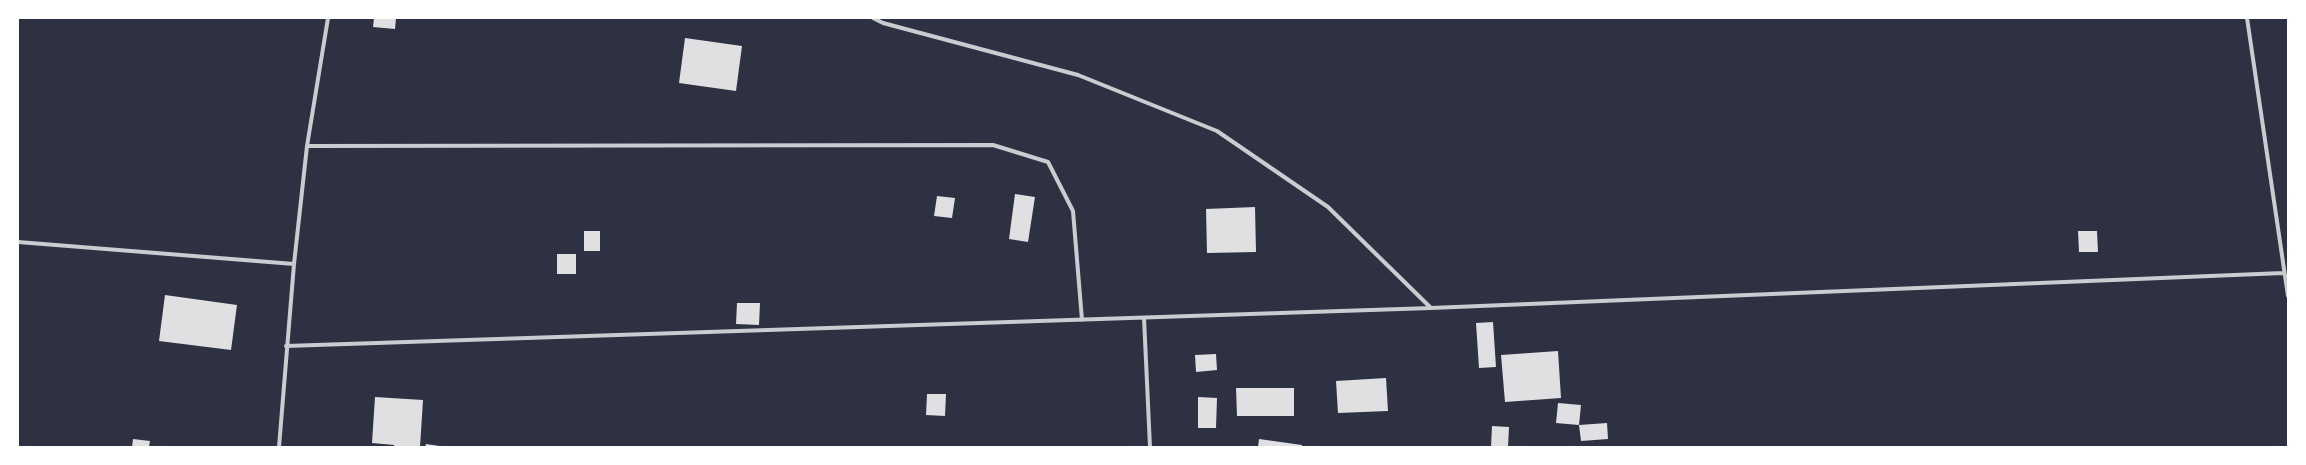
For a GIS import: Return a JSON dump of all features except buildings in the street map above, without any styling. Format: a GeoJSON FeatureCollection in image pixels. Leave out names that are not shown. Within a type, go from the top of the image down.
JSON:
{"type":"FeatureCollection","features":[{"type":"Feature","properties":{"kind":"street"},"geometry":{"type":"LineString","coordinates":[[279,447],[286,346],[307,146],[328,18]]}},
{"type":"Feature","properties":{"kind":"street"},"geometry":{"type":"LineString","coordinates":[[873,18],[883,24],[1078,75],[1217,131],[1328,207],[1431,308]]}},
{"type":"Feature","properties":{"kind":"street"},"geometry":{"type":"LineString","coordinates":[[2247,18],[2283,273],[2288,296]]}},
{"type":"Feature","properties":{"kind":"street"},"geometry":{"type":"LineString","coordinates":[[307,146],[993,145],[1048,162],[1059,183],[1073,211],[1082,320]]}},
{"type":"Feature","properties":{"kind":"street"},"geometry":{"type":"LineString","coordinates":[[18,242],[294,264]]}},
{"type":"Feature","properties":{"kind":"street"},"geometry":{"type":"LineString","coordinates":[[286,346],[1431,308],[2283,273]]}},
{"type":"Feature","properties":{"kind":"street"},"geometry":{"type":"LineString","coordinates":[[1144,318],[1150,447]]}}]}
